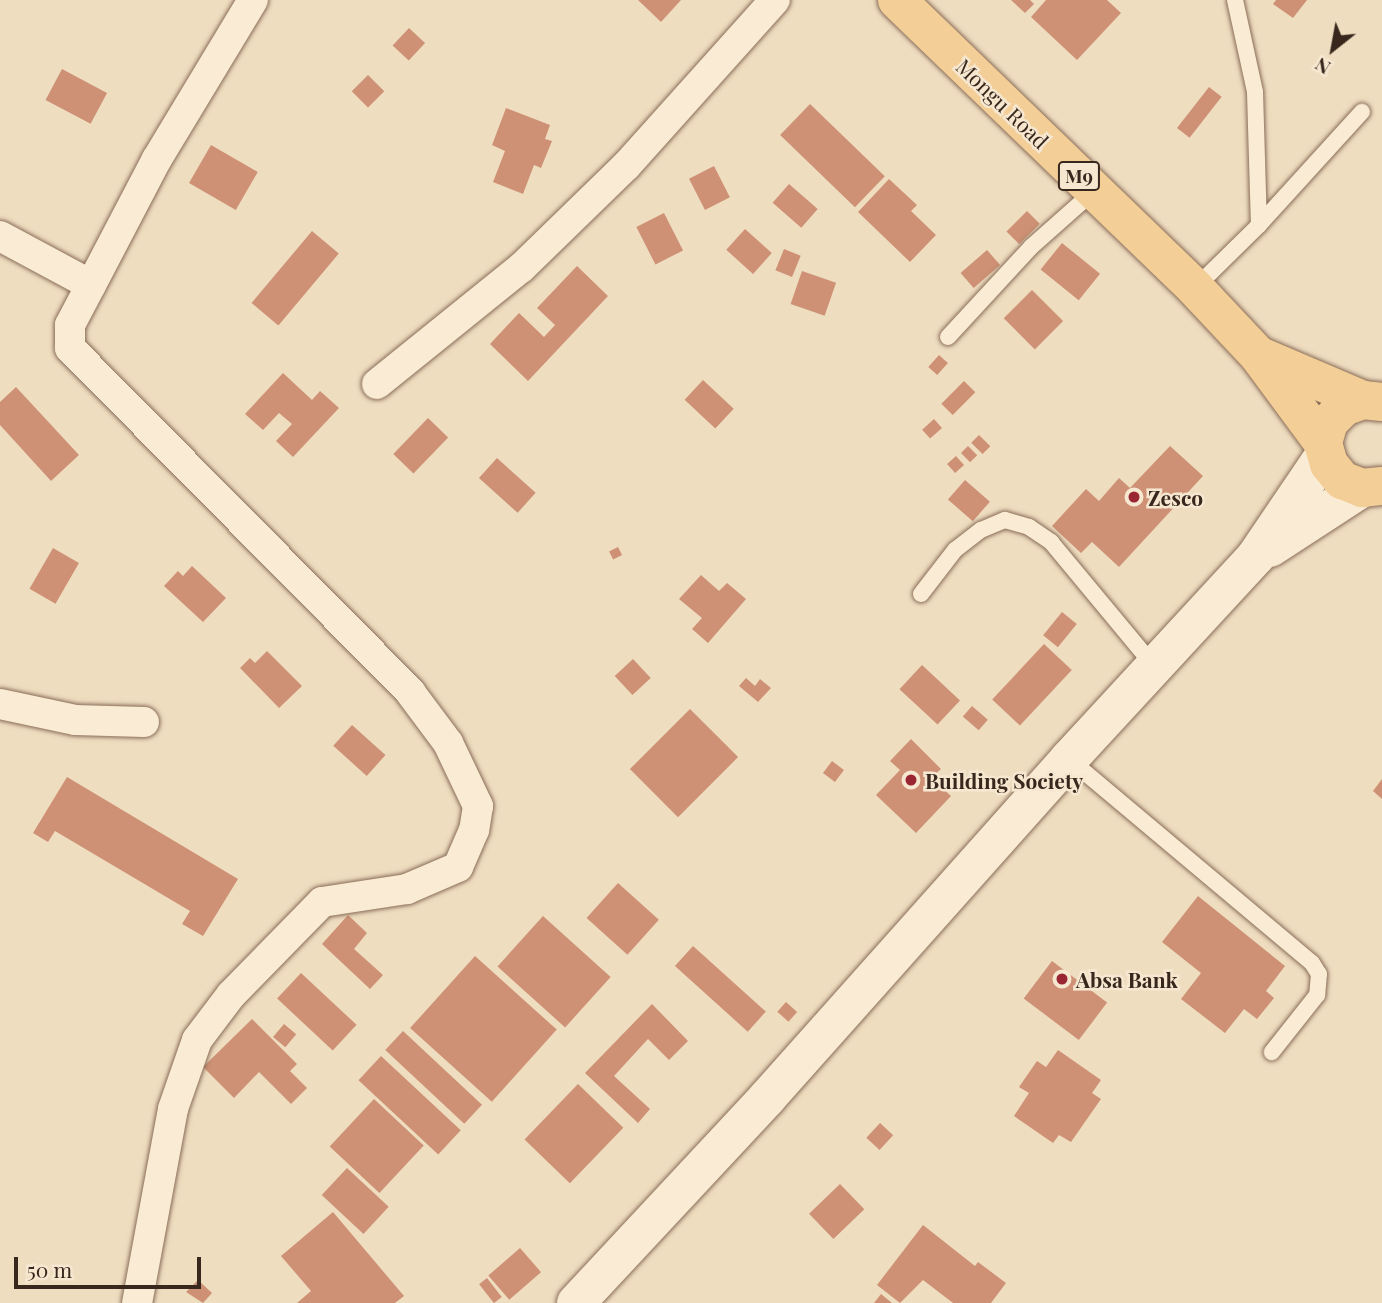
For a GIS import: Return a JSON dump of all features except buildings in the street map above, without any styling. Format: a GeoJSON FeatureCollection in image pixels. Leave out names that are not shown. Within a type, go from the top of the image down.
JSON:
{"type":"FeatureCollection","features":[{"type":"Feature","properties":{"kind":"main road","name":"Mongu Road"},"geometry":{"type":"LineString","coordinates":[[897,0],[1195,288],[1258,355],[1324,449],[1342,480],[1372,487]]}},
{"type":"Feature","properties":{"kind":"main road","name":"Mongu Road"},"geometry":{"type":"LineString","coordinates":[[1258,355],[1375,399]]}},
{"type":"Feature","properties":{"kind":"main road"},"geometry":{"type":"LineString","coordinates":[[576,1303],[767,1098],[1069,759],[1256,556],[1324,449],[1335,414],[1375,399]]}},
{"type":"Feature","properties":{"kind":"main road"},"geometry":{"type":"LineString","coordinates":[[1256,556],[1372,487]]}},
{"type":"Feature","properties":{"kind":"street"},"geometry":{"type":"LineString","coordinates":[[137,1303],[173,1109],[197,1040],[230,995],[322,902],[407,889],[435,880],[458,867],[470,841],[478,806],[448,743],[410,692],[70,348],[70,325],[157,159],[253,0]]}},
{"type":"Feature","properties":{"kind":"street"},"geometry":{"type":"LineString","coordinates":[[377,384],[521,268],[626,166],[775,0]]}},
{"type":"Feature","properties":{"kind":"street"},"geometry":{"type":"LineString","coordinates":[[0,236],[91,285]]}},
{"type":"Feature","properties":{"kind":"street"},"geometry":{"type":"LineString","coordinates":[[0,704],[75,720],[144,722]]}},
{"type":"Feature","properties":{"kind":"lane"},"geometry":{"type":"LineString","coordinates":[[1235,0],[1255,92],[1259,225]]}},
{"type":"Feature","properties":{"kind":"lane"},"geometry":{"type":"LineString","coordinates":[[1195,288],[1259,225],[1362,112]]}},
{"type":"Feature","properties":{"kind":"lane"},"geometry":{"type":"LineString","coordinates":[[948,337],[1031,247],[1094,191]]}},
{"type":"Feature","properties":{"kind":"lane"},"geometry":{"type":"LineString","coordinates":[[921,594],[955,550],[981,530],[1005,520],[1028,527],[1051,542],[1154,666]]}},
{"type":"Feature","properties":{"kind":"lane"},"geometry":{"type":"LineString","coordinates":[[1069,759],[1312,962],[1319,974],[1317,995],[1272,1052]]}},
{"type":"Feature","properties":{"kind":"place","name":"Zesco"},"geometry":{"type":"Point","coordinates":[1134,497]}},
{"type":"Feature","properties":{"kind":"place","name":"Building Society"},"geometry":{"type":"Point","coordinates":[911,780]}},
{"type":"Feature","properties":{"kind":"place","name":"Absa Bank"},"geometry":{"type":"Point","coordinates":[1062,979]}}]}
